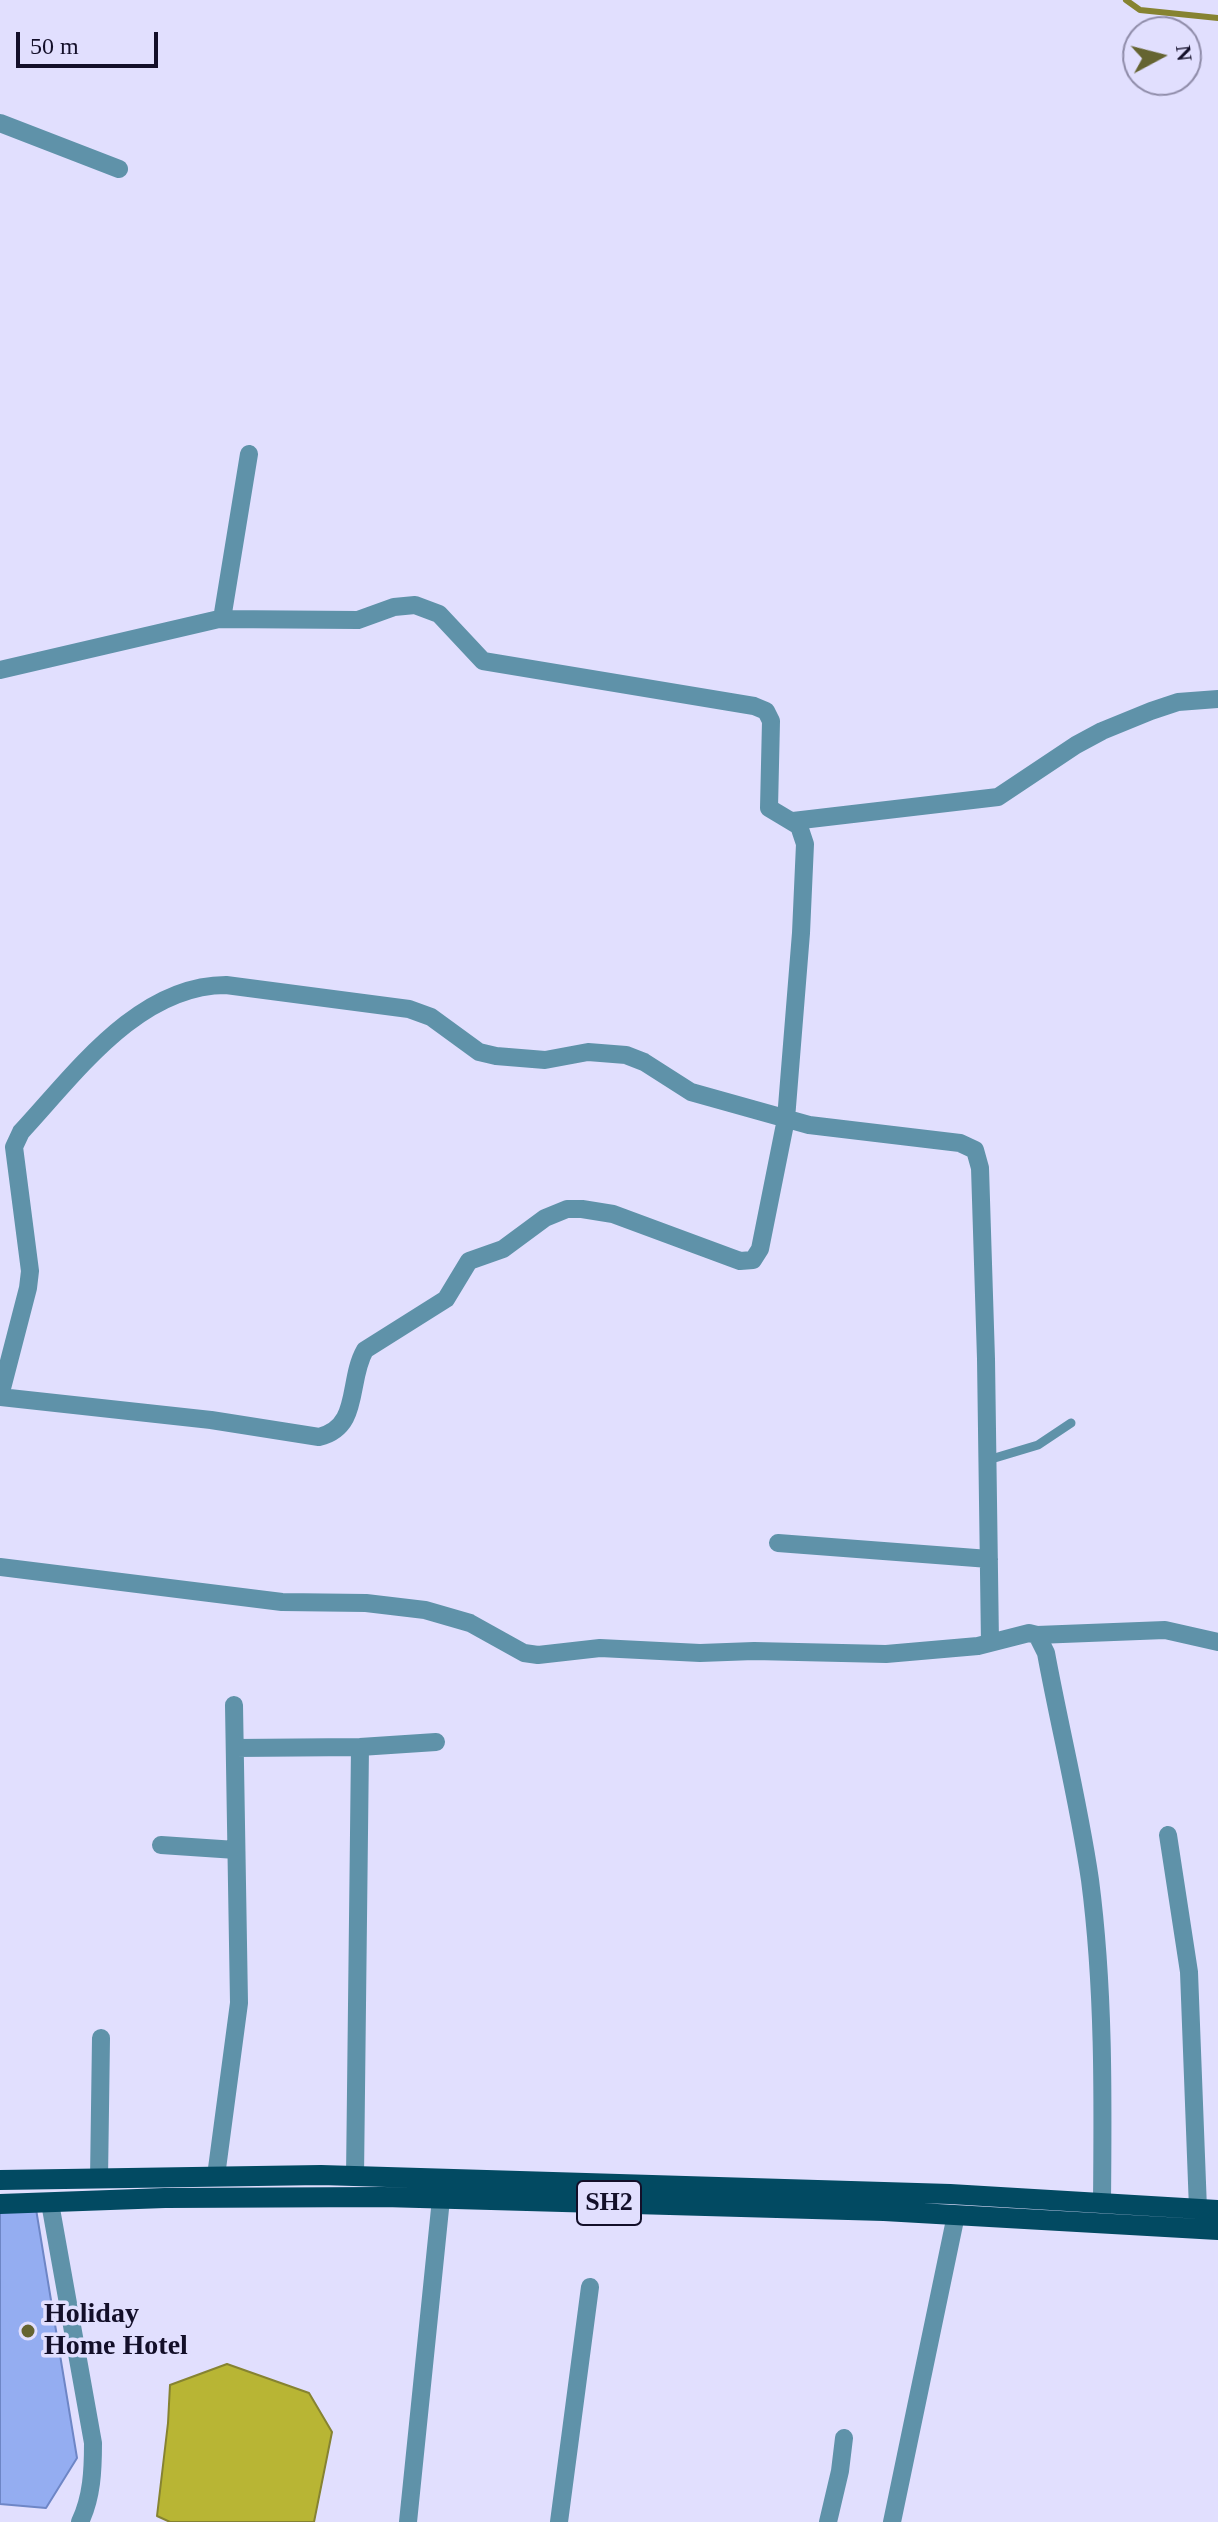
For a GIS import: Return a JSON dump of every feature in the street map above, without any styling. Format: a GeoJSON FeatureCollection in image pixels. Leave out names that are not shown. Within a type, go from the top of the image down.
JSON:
{"type":"FeatureCollection","features":[{"type":"Feature","properties":{"kind":"main road","name":"SH2"},"geometry":{"type":"LineString","coordinates":[[0,2180],[355,2177],[950,2194],[1208,2210]]}},
{"type":"Feature","properties":{"kind":"main road","name":"SH2"},"geometry":{"type":"LineString","coordinates":[[0,2204],[344,2196],[956,2215],[1218,2230]]}},
{"type":"Feature","properties":{"kind":"street"},"geometry":{"type":"LineString","coordinates":[[0,123],[119,169]]}},
{"type":"Feature","properties":{"kind":"street"},"geometry":{"type":"LineString","coordinates":[[222,619],[249,454]]}},
{"type":"Feature","properties":{"kind":"street"},"geometry":{"type":"LineString","coordinates":[[0,670],[222,619],[358,620],[394,607],[419,605],[439,614],[483,661],[766,711],[771,721],[769,808],[793,821],[802,831],[805,844],[786,1119],[760,1249],[753,1260],[740,1261],[599,1210],[567,1209],[545,1218],[503,1249],[469,1261],[446,1299],[365,1350],[342,1425],[331,1434],[319,1437],[211,1420],[0,1396],[30,1271],[14,1156],[17,1139],[126,1021],[141,1011],[204,986],[226,985],[409,1009],[431,1017],[479,1052],[496,1056],[545,1060],[588,1052],[626,1055],[644,1062],[691,1092],[786,1119],[809,1125],[960,1143],[975,1150],[980,1168],[990,1643]]}},
{"type":"Feature","properties":{"kind":"street"},"geometry":{"type":"LineString","coordinates":[[793,821],[998,797],[1102,731],[1178,702],[1218,699]]}},
{"type":"Feature","properties":{"kind":"street"},"geometry":{"type":"LineString","coordinates":[[778,1543],[989,1559]]}},
{"type":"Feature","properties":{"kind":"street"},"geometry":{"type":"LineString","coordinates":[[0,1567],[282,1602],[366,1603],[425,1610],[470,1623],[524,1653],[538,1655],[600,1648],[700,1653],[886,1654],[990,1643],[1029,1633],[1165,1630],[1218,1642]]}},
{"type":"Feature","properties":{"kind":"street"},"geometry":{"type":"LineString","coordinates":[[1037,1635],[1046,1653],[1076,1797],[1091,1893],[1104,2084],[1102,2203]]}},
{"type":"Feature","properties":{"kind":"street"},"geometry":{"type":"LineString","coordinates":[[216,2176],[239,2003],[234,1705]]}},
{"type":"Feature","properties":{"kind":"street"},"geometry":{"type":"LineString","coordinates":[[235,1748],[360,1747],[436,1742]]}},
{"type":"Feature","properties":{"kind":"street"},"geometry":{"type":"LineString","coordinates":[[355,2177],[360,1747]]}},
{"type":"Feature","properties":{"kind":"street"},"geometry":{"type":"LineString","coordinates":[[1168,1835],[1189,1972],[1208,2210]]}},
{"type":"Feature","properties":{"kind":"street"},"geometry":{"type":"LineString","coordinates":[[161,1845],[236,1850]]}},
{"type":"Feature","properties":{"kind":"street"},"geometry":{"type":"LineString","coordinates":[[99,2179],[101,2038]]}},
{"type":"Feature","properties":{"kind":"street"},"geometry":{"type":"LineString","coordinates":[[408,2522],[441,2199]]}},
{"type":"Feature","properties":{"kind":"street"},"geometry":{"type":"LineString","coordinates":[[50,2203],[93,2443],[89,2497],[80,2522]]}},
{"type":"Feature","properties":{"kind":"street"},"geometry":{"type":"LineString","coordinates":[[892,2522],[956,2215]]}},
{"type":"Feature","properties":{"kind":"street"},"geometry":{"type":"LineString","coordinates":[[559,2522],[590,2287]]}},
{"type":"Feature","properties":{"kind":"street"},"geometry":{"type":"LineString","coordinates":[[828,2522],[844,2438]]}},
{"type":"Feature","properties":{"kind":"lane"},"geometry":{"type":"LineString","coordinates":[[988,1460],[1038,1445],[1071,1423]]}},
{"type":"Feature","properties":{"kind":"shaded area"},"geometry":{"type":"Polygon","coordinates":[[[227,2364],[309,2393],[332,2432],[314,2522],[170,2522],[157,2516],[170,2385],[227,2364]]]}},
{"type":"Feature","properties":{"kind":"building","name":"Holiday Home Hotel"},"geometry":{"type":"Polygon","coordinates":[[[35,2203],[77,2458],[46,2508],[0,2504],[0,2205],[35,2203]]]}},
{"type":"Feature","properties":{"kind":"waterway"},"geometry":{"type":"LineString","coordinates":[[1126,0],[1140,10],[1218,18]]}},
{"type":"Feature","properties":{"kind":"place","name":"Holiday Home Hotel"},"geometry":{"type":"Point","coordinates":[28,2331]}}]}
